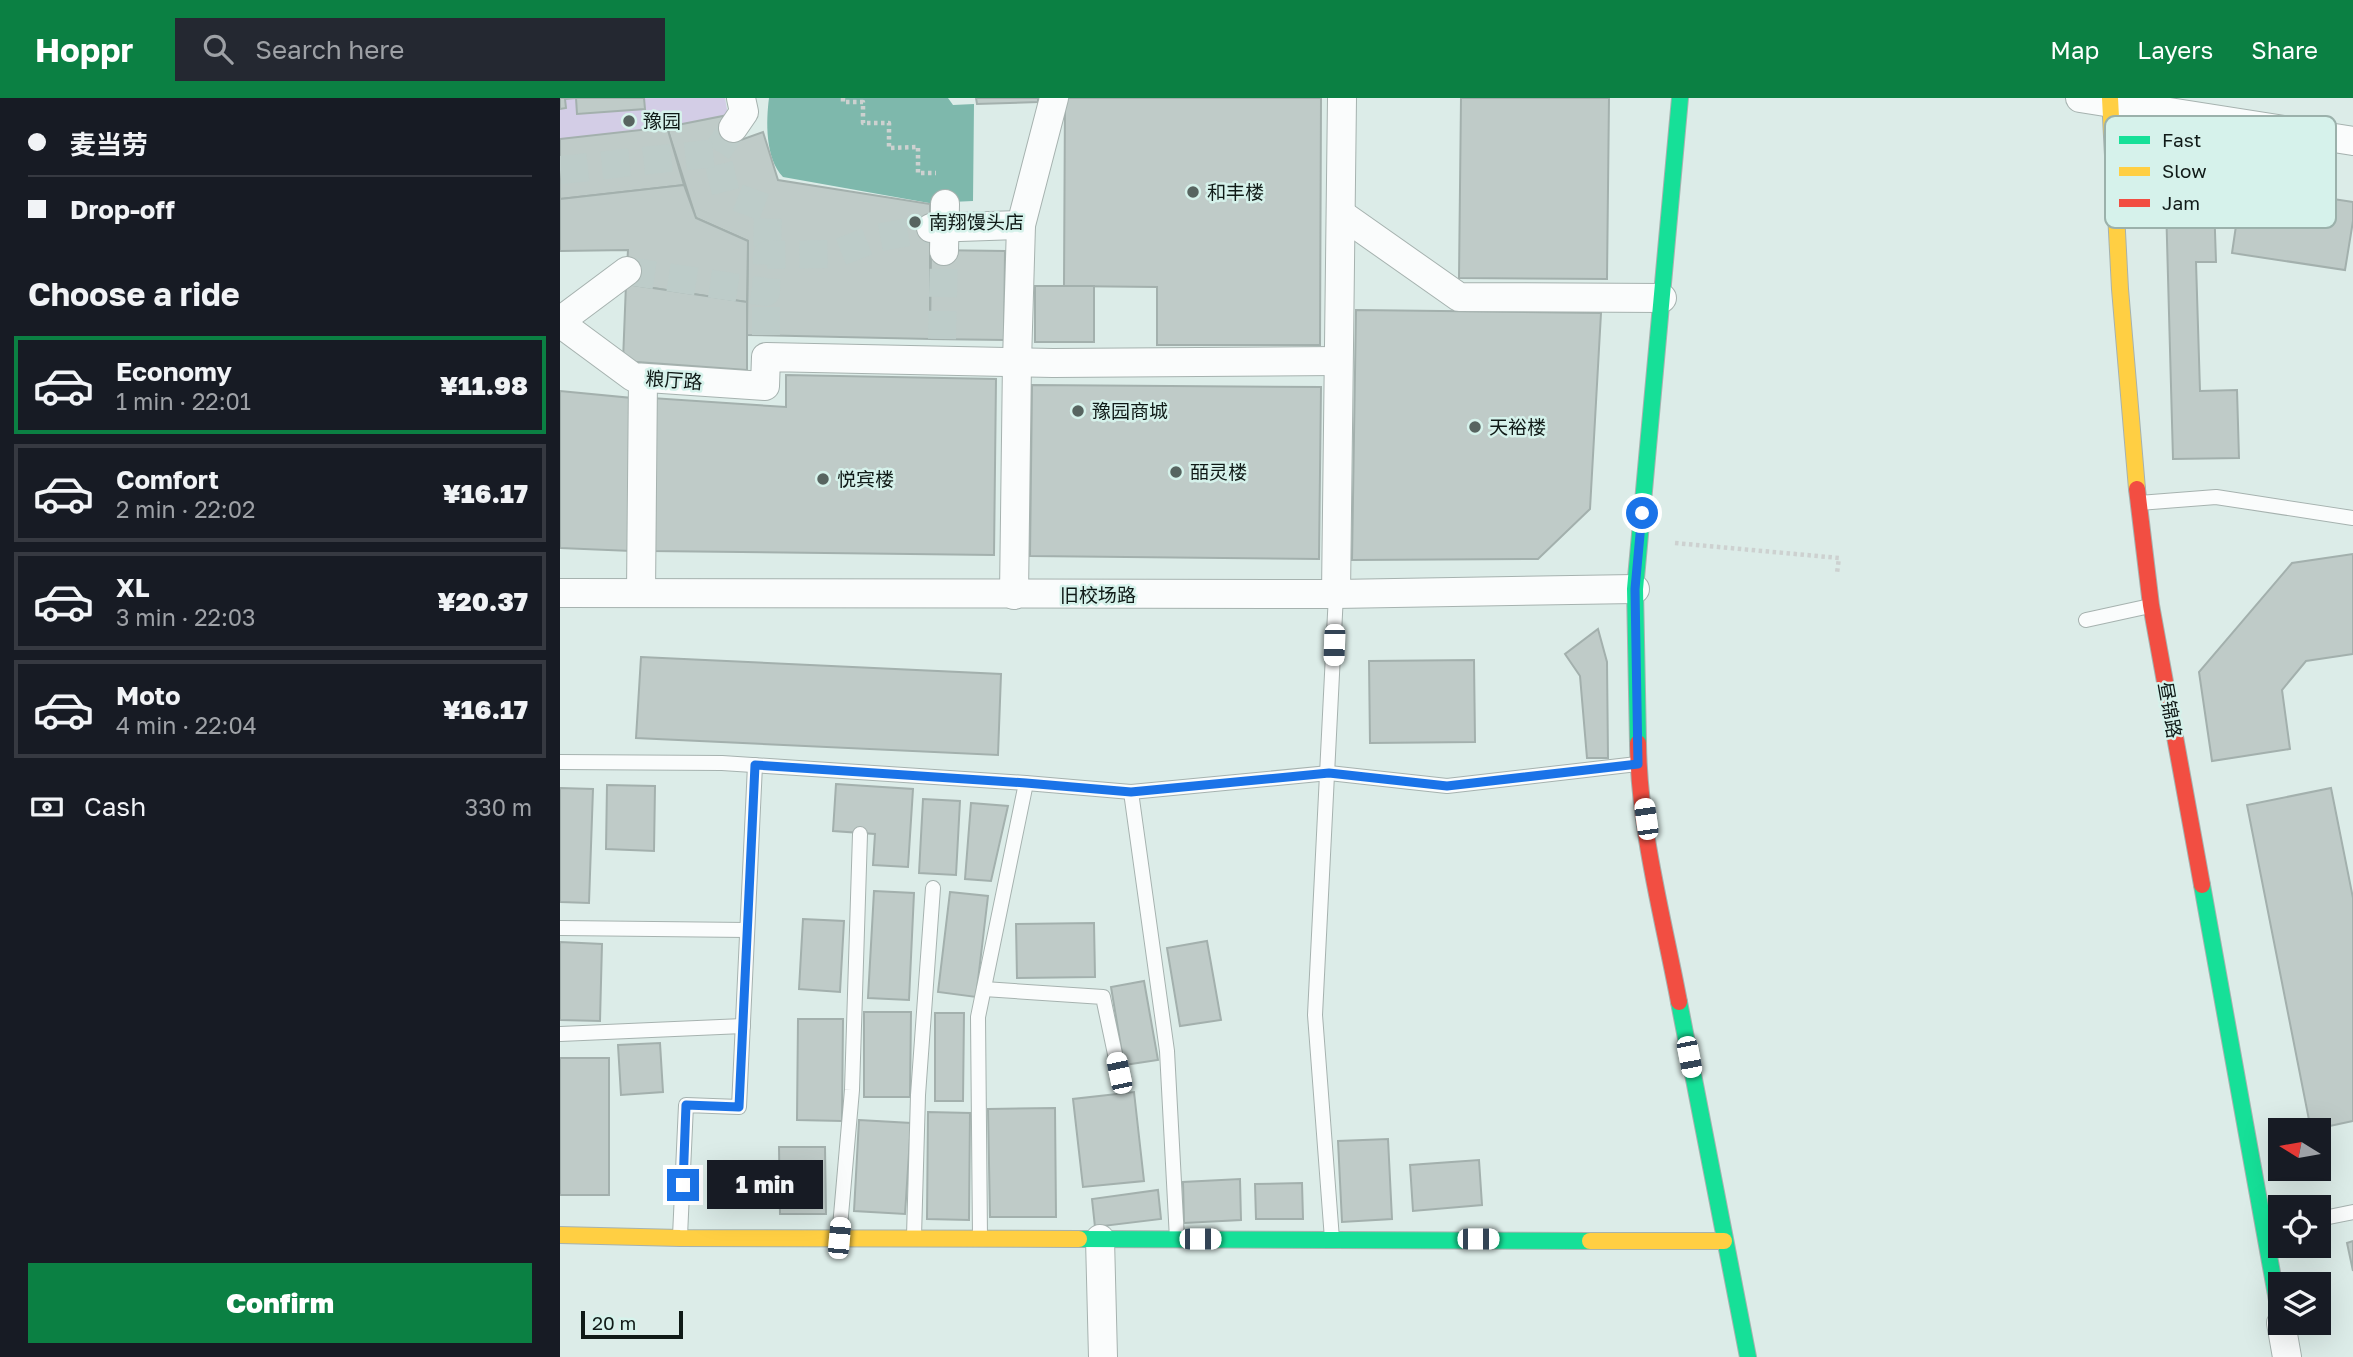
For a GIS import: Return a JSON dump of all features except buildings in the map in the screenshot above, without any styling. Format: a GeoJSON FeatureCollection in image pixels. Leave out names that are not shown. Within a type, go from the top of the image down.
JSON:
{"type":"FeatureCollection","features":[{"type":"Feature","properties":{"kind":"street"},"geometry":{"type":"LineString","coordinates":[[733,128],[744,112],[741,98]]}},
{"type":"Feature","properties":{"kind":"street"},"geometry":{"type":"LineString","coordinates":[[1014,595],[1021,225],[1054,98]]}},
{"type":"Feature","properties":{"kind":"street"},"geometry":{"type":"LineString","coordinates":[[1336,594],[1342,98]]}},
{"type":"Feature","properties":{"kind":"street"},"geometry":{"type":"LineString","coordinates":[[1680,98],[1635,589],[1638,764],[1649,846],[1748,1357]]}},
{"type":"Feature","properties":{"kind":"street"},"geometry":{"type":"LineString","coordinates":[[2080,98],[2110,100],[2205,116]]}},
{"type":"Feature","properties":{"kind":"street"},"geometry":{"type":"LineString","coordinates":[[1341,214],[1459,297],[1662,298]]}},
{"type":"Feature","properties":{"kind":"street"},"geometry":{"type":"LineString","coordinates":[[941,227],[1021,225]]}},
{"type":"Feature","properties":{"kind":"street","name":"昼锦路"},"geometry":{"type":"LineString","coordinates":[[2117,228],[2137,503],[2151,606],[2268,1203]]}},
{"type":"Feature","properties":{"kind":"street"},"geometry":{"type":"LineString","coordinates":[[560,322],[627,271]]}},
{"type":"Feature","properties":{"kind":"street","name":"粮厅路"},"geometry":{"type":"LineString","coordinates":[[560,322],[633,377],[643,378],[765,386],[766,346],[941,349],[1017,362]]}},
{"type":"Feature","properties":{"kind":"street"},"geometry":{"type":"LineString","coordinates":[[1017,362],[1338,361]]}},
{"type":"Feature","properties":{"kind":"street"},"geometry":{"type":"LineString","coordinates":[[641,593],[643,378]]}},
{"type":"Feature","properties":{"kind":"street","name":"旧校场路"},"geometry":{"type":"LineString","coordinates":[[560,593],[1336,594],[1635,589]]}},
{"type":"Feature","properties":{"kind":"street"},"geometry":{"type":"LineString","coordinates":[[560,1235],[680,1238],[1724,1241]]}},
{"type":"Feature","properties":{"kind":"street"},"geometry":{"type":"LineString","coordinates":[[1100,1239],[1103,1357]]}},
{"type":"Feature","properties":{"kind":"street"},"geometry":{"type":"LineString","coordinates":[[2283,1335],[2287,1357]]}},
{"type":"Feature","properties":{"kind":"lane"},"geometry":{"type":"LineString","coordinates":[[2137,503],[2216,497],[2353,518]]}},
{"type":"Feature","properties":{"kind":"lane"},"geometry":{"type":"LineString","coordinates":[[1332,1239],[1315,1014],[1336,594]]}},
{"type":"Feature","properties":{"kind":"lane"},"geometry":{"type":"LineString","coordinates":[[2086,620],[2151,606]]}},
{"type":"Feature","properties":{"kind":"lane"},"geometry":{"type":"LineString","coordinates":[[560,762],[755,765],[1131,792],[1329,773],[1447,786],[1638,764]]}},
{"type":"Feature","properties":{"kind":"lane"},"geometry":{"type":"LineString","coordinates":[[680,1238],[686,1105],[739,1107],[755,765]]}},
{"type":"Feature","properties":{"kind":"lane"},"geometry":{"type":"LineString","coordinates":[[980,1238],[978,1017],[1026,783]]}},
{"type":"Feature","properties":{"kind":"lane"},"geometry":{"type":"LineString","coordinates":[[1131,792],[1167,1051],[1177,1239]]}},
{"type":"Feature","properties":{"kind":"lane"},"geometry":{"type":"LineString","coordinates":[[839,1238],[852,1090],[860,834]]}},
{"type":"Feature","properties":{"kind":"lane"},"geometry":{"type":"LineString","coordinates":[[914,1238],[918,1095],[933,888]]}},
{"type":"Feature","properties":{"kind":"lane"},"geometry":{"type":"LineString","coordinates":[[560,928],[747,930]]}},
{"type":"Feature","properties":{"kind":"lane"},"geometry":{"type":"LineString","coordinates":[[984,989],[1102,997],[1119,1073]]}},
{"type":"Feature","properties":{"kind":"lane"},"geometry":{"type":"LineString","coordinates":[[560,1034],[743,1026]]}},
{"type":"Feature","properties":{"kind":"lane"},"geometry":{"type":"LineString","coordinates":[[2331,1217],[2353,1212]]}},
{"type":"Feature","properties":{"kind":"path"},"geometry":{"type":"LineString","coordinates":[[843,98],[843,102],[863,102],[863,123],[889,123],[889,148],[918,148],[918,173],[945,173],[941,227]]}},
{"type":"Feature","properties":{"kind":"path"},"geometry":{"type":"LineString","coordinates":[[1640,539],[1839,558],[1837,573]]}},
{"type":"Feature","properties":{"kind":"shaded area","name":"豫园"},"geometry":{"type":"Polygon","coordinates":[[[560,98],[725,98],[728,115],[667,127],[560,139],[560,98]]]}},
{"type":"Feature","properties":{"kind":"shaded area"},"geometry":{"type":"Polygon","coordinates":[[[769,98],[948,98],[953,105],[974,104],[973,201],[929,203],[783,177],[770,150],[767,128],[769,98]]]}},
{"type":"Feature","properties":{"kind":"tunnel"},"geometry":{"type":"LineString","coordinates":[[733,128],[716,153],[726,193],[768,209],[767,255]]}},
{"type":"Feature","properties":{"kind":"tunnel"},"geometry":{"type":"LineString","coordinates":[[560,170],[716,153]]}},
{"type":"Feature","properties":{"kind":"tunnel"},"geometry":{"type":"LineString","coordinates":[[627,271],[766,292],[767,255],[835,254],[876,238],[931,228]]}},
{"type":"Feature","properties":{"kind":"tunnel"},"geometry":{"type":"LineString","coordinates":[[942,339],[944,251]]}},
{"type":"Feature","properties":{"kind":"tunnel"},"geometry":{"type":"LineString","coordinates":[[766,292],[766,335]]}},
{"type":"Feature","properties":{"kind":"traffic: fast"},"geometry":{"type":"LineString","coordinates":[[1638,743],[1635,589],[1680,98]]}},
{"type":"Feature","properties":{"kind":"traffic: fast"},"geometry":{"type":"LineString","coordinates":[[2202,885],[2272,1272]]}},
{"type":"Feature","properties":{"kind":"traffic: fast"},"geometry":{"type":"LineString","coordinates":[[1679,1002],[1748,1357]]}},
{"type":"Feature","properties":{"kind":"traffic: fast"},"geometry":{"type":"LineString","coordinates":[[1079,1239],[1590,1241]]}},
{"type":"Feature","properties":{"kind":"traffic: slow"},"geometry":{"type":"LineString","coordinates":[[2110,98],[2111,116]]}},
{"type":"Feature","properties":{"kind":"traffic: slow"},"geometry":{"type":"LineString","coordinates":[[2117,228],[2137,489]]}},
{"type":"Feature","properties":{"kind":"traffic: slow"},"geometry":{"type":"LineString","coordinates":[[560,1235],[1079,1239]]}},
{"type":"Feature","properties":{"kind":"traffic: slow"},"geometry":{"type":"LineString","coordinates":[[1590,1241],[1724,1241]]}},
{"type":"Feature","properties":{"kind":"traffic: jam"},"geometry":{"type":"LineString","coordinates":[[2137,489],[2151,605],[2202,885]]}},
{"type":"Feature","properties":{"kind":"traffic: jam"},"geometry":{"type":"LineString","coordinates":[[1638,743],[1647,841],[1679,1002]]}},
{"type":"Feature","properties":{"kind":"place","name":"豫园"},"geometry":{"type":"Point","coordinates":[629,121]}},
{"type":"Feature","properties":{"kind":"place","name":"和丰楼"},"geometry":{"type":"Point","coordinates":[1193,192]}},
{"type":"Feature","properties":{"kind":"place","name":"南翔馒头店"},"geometry":{"type":"Point","coordinates":[915,222]}},
{"type":"Feature","properties":{"kind":"place","name":"豫园商城"},"geometry":{"type":"Point","coordinates":[1078,411]}},
{"type":"Feature","properties":{"kind":"place","name":"天裕楼"},"geometry":{"type":"Point","coordinates":[1475,427]}},
{"type":"Feature","properties":{"kind":"place","name":"皕灵楼"},"geometry":{"type":"Point","coordinates":[1176,472]}},
{"type":"Feature","properties":{"kind":"place","name":"悦宾楼"},"geometry":{"type":"Point","coordinates":[823,479]}},
{"type":"Feature","properties":{"kind":"route"},"geometry":{"type":"LineString","coordinates":[[683,1185],[686,1105],[739,1107],[755,765],[1131,792],[1329,773],[1447,786],[1638,764],[1635,589],[1642,513]]}}]}
